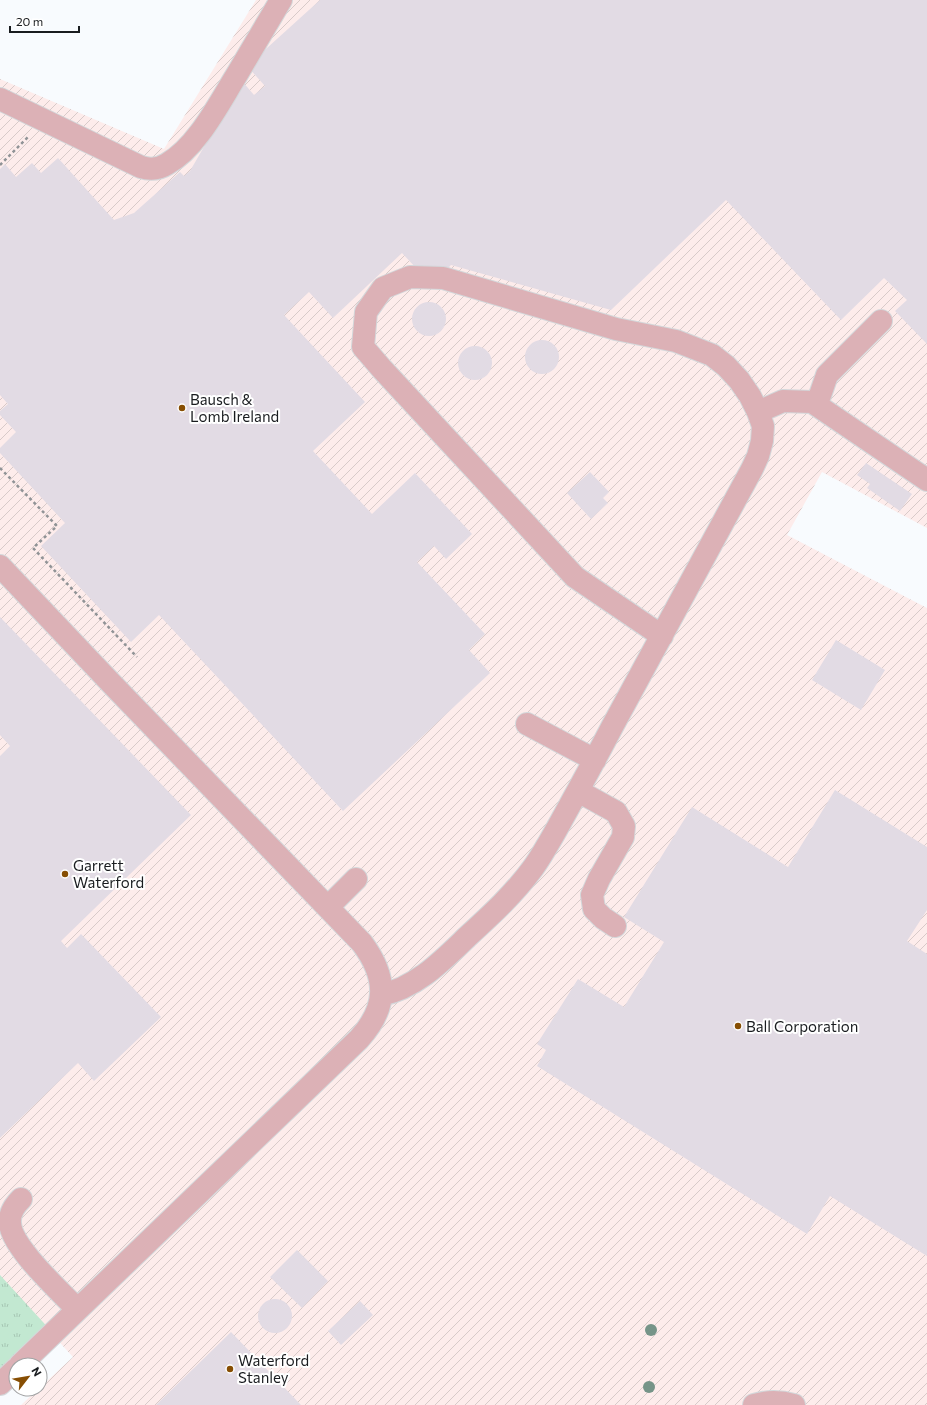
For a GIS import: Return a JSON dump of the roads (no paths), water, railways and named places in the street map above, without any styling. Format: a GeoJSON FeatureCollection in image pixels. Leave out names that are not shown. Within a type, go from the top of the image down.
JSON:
{"type":"FeatureCollection","features":[{"type":"Feature","properties":{"kind":"lane"},"geometry":{"type":"LineString","coordinates":[[0,99],[141,167],[152,169],[164,166],[186,149],[203,128],[218,106],[281,0]]}},
{"type":"Feature","properties":{"kind":"lane"},"geometry":{"type":"LineString","coordinates":[[381,995],[407,986],[427,973],[495,911],[521,884],[534,866],[546,848],[595,760],[662,636],[752,469],[758,456],[762,441],[762,426],[758,412],[750,396],[739,380],[726,366],[712,355],[695,348],[676,341],[616,330],[443,278],[410,277],[383,288],[366,312],[363,347],[575,577],[662,636]]}},
{"type":"Feature","properties":{"kind":"lane"},"geometry":{"type":"LineString","coordinates":[[817,404],[827,375],[881,321]]}},
{"type":"Feature","properties":{"kind":"lane"},"geometry":{"type":"LineString","coordinates":[[758,412],[783,401],[812,402],[817,404],[927,480]]}},
{"type":"Feature","properties":{"kind":"lane"},"geometry":{"type":"LineString","coordinates":[[0,566],[362,943],[369,953],[381,984],[379,1008],[368,1029],[359,1039],[28,1357]]}},
{"type":"Feature","properties":{"kind":"lane"},"geometry":{"type":"LineString","coordinates":[[527,724],[595,760]]}},
{"type":"Feature","properties":{"kind":"lane"},"geometry":{"type":"LineString","coordinates":[[578,790],[616,812],[624,826],[623,837],[599,879],[592,895],[594,909],[603,918],[615,926]]}},
{"type":"Feature","properties":{"kind":"lane"},"geometry":{"type":"LineString","coordinates":[[328,907],[356,879]]}},
{"type":"Feature","properties":{"kind":"lane"},"geometry":{"type":"LineString","coordinates":[[21,1199],[12,1209],[10,1225],[13,1236],[32,1260],[77,1309]]}},
{"type":"Feature","properties":{"kind":"lane"},"geometry":{"type":"LineString","coordinates":[[0,1384],[8,1376]]}},
{"type":"Feature","properties":{"kind":"lane"},"geometry":{"type":"LineString","coordinates":[[754,1405],[767,1402],[784,1402],[794,1405]]}},
{"type":"Feature","properties":{"kind":"place","name":"Bausch & Lomb Ireland"},"geometry":{"type":"Point","coordinates":[182,408]}},
{"type":"Feature","properties":{"kind":"place","name":"Garrett Waterford"},"geometry":{"type":"Point","coordinates":[65,874]}},
{"type":"Feature","properties":{"kind":"place","name":"Ball Corporation"},"geometry":{"type":"Point","coordinates":[738,1026]}},
{"type":"Feature","properties":{"kind":"place","name":"Waterford Stanley"},"geometry":{"type":"Point","coordinates":[230,1369]}}]}
